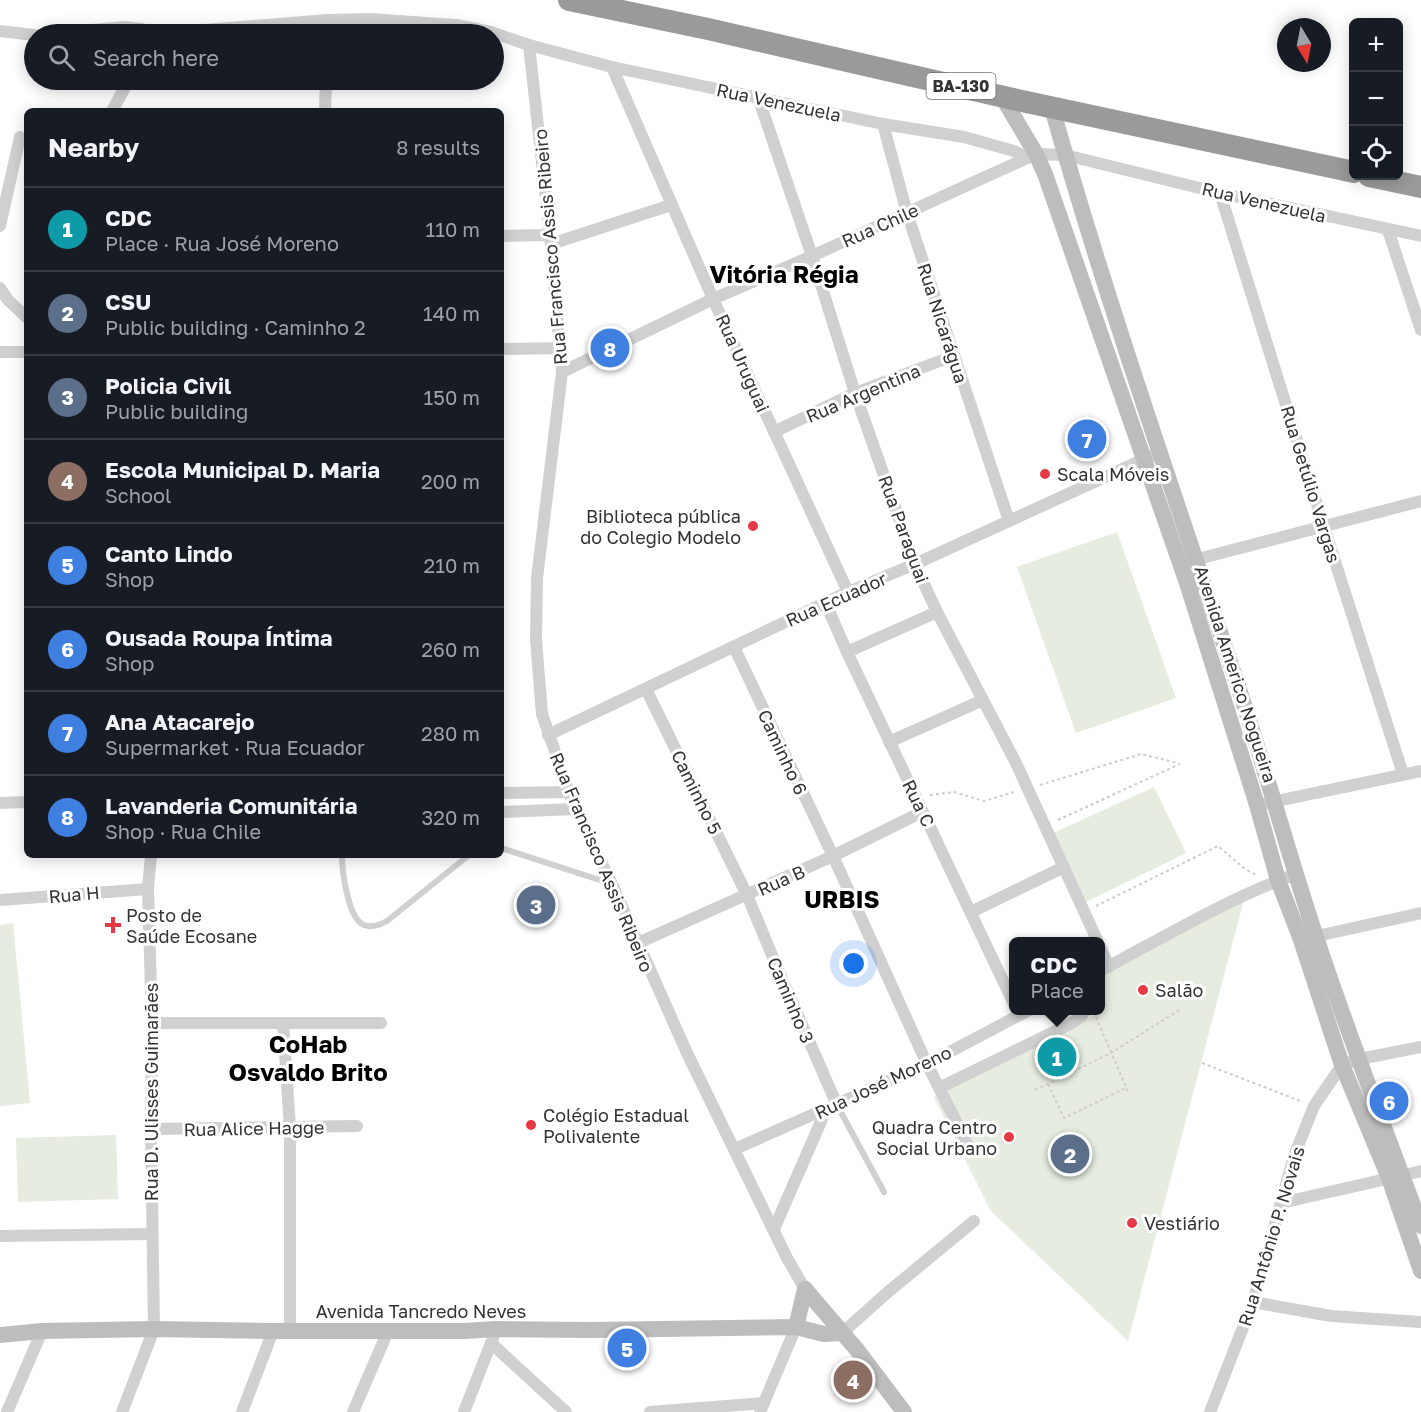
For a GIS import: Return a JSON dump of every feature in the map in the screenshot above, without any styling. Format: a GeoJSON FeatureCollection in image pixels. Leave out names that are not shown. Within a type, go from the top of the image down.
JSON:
{"type":"FeatureCollection","features":[{"type":"Feature","properties":{"kind":"highway","name":"BA-130"},"geometry":{"type":"LineString","coordinates":[[569,0],[708,29],[1052,108],[1349,171]]}},
{"type":"Feature","properties":{"kind":"highway"},"geometry":{"type":"LineString","coordinates":[[1388,180],[1421,187]]}},
{"type":"Feature","properties":{"kind":"street","name":"Rua Venezuela"},"geometry":{"type":"LineString","coordinates":[[278,24],[327,20],[391,20],[456,24]]}},
{"type":"Feature","properties":{"kind":"street"},"geometry":{"type":"LineString","coordinates":[[0,31],[24,34]]}},
{"type":"Feature","properties":{"kind":"street","name":"Rua Venezuela"},"geometry":{"type":"LineString","coordinates":[[504,36],[612,67],[883,124],[978,140],[1032,156],[1065,155],[1421,236]]}},
{"type":"Feature","properties":{"kind":"street","name":"Rua Francisco Assis Ribeiro"},"geometry":{"type":"LineString","coordinates":[[529,45],[551,240],[562,372],[553,454],[541,530],[537,578],[537,675],[542,714],[568,792],[612,884],[682,1043],[805,1289]]}},
{"type":"Feature","properties":{"kind":"street","name":"Rua Uruguai"},"geometry":{"type":"LineString","coordinates":[[612,67],[713,299],[848,591]]}},
{"type":"Feature","properties":{"kind":"street"},"geometry":{"type":"LineString","coordinates":[[114,108],[124,90]]}},
{"type":"Feature","properties":{"kind":"street"},"geometry":{"type":"LineString","coordinates":[[326,90],[326,108]]}},
{"type":"Feature","properties":{"kind":"street","name":"Avenida Americo Nogueira"},"geometry":{"type":"LineString","coordinates":[[1001,95],[1032,156],[1152,456],[1196,559],[1275,801],[1296,874],[1308,938],[1342,1065],[1421,1226]]}},
{"type":"Feature","properties":{"kind":"street","name":"Rua Paraguai"},"geometry":{"type":"LineString","coordinates":[[758,97],[812,256],[855,393],[915,564],[937,612],[1028,789],[1096,937]]}},
{"type":"Feature","properties":{"kind":"street","name":"Avenida Americo Nogueira"},"geometry":{"type":"LineString","coordinates":[[1052,108],[1091,237],[1152,456],[1179,563],[1257,805],[1278,880],[1308,938],[1360,1059],[1396,1176],[1421,1271]]}},
{"type":"Feature","properties":{"kind":"street","name":"Rua Nicarágua"},"geometry":{"type":"LineString","coordinates":[[883,124],[907,213],[1009,521]]}},
{"type":"Feature","properties":{"kind":"street"},"geometry":{"type":"LineString","coordinates":[[0,226],[20,137]]}},
{"type":"Feature","properties":{"kind":"street","name":"Rua Chile"},"geometry":{"type":"LineString","coordinates":[[562,372],[713,299],[1032,156]]}},
{"type":"Feature","properties":{"kind":"street","name":"Rua Getúlio Vargas"},"geometry":{"type":"LineString","coordinates":[[1220,192],[1403,774]]}},
{"type":"Feature","properties":{"kind":"street"},"geometry":{"type":"LineString","coordinates":[[504,236],[551,240],[671,205]]}},
{"type":"Feature","properties":{"kind":"street"},"geometry":{"type":"LineString","coordinates":[[1388,230],[1421,330]]}},
{"type":"Feature","properties":{"kind":"street"},"geometry":{"type":"LineString","coordinates":[[1069,245],[1091,237]]}},
{"type":"Feature","properties":{"kind":"street"},"geometry":{"type":"LineString","coordinates":[[0,288],[8,300],[24,315]]}},
{"type":"Feature","properties":{"kind":"street"},"geometry":{"type":"LineString","coordinates":[[504,349],[561,348]]}},
{"type":"Feature","properties":{"kind":"street"},"geometry":{"type":"LineString","coordinates":[[0,352],[24,352]]}},
{"type":"Feature","properties":{"kind":"street","name":"Rua Argentina"},"geometry":{"type":"LineString","coordinates":[[774,432],[855,393],[953,356]]}},
{"type":"Feature","properties":{"kind":"street","name":"Rua Ecuador"},"geometry":{"type":"LineString","coordinates":[[548,735],[848,591],[915,564],[1152,456]]}},
{"type":"Feature","properties":{"kind":"street"},"geometry":{"type":"LineString","coordinates":[[1179,563],[1324,528],[1421,501]]}},
{"type":"Feature","properties":{"kind":"street","name":"Rua C"},"geometry":{"type":"LineString","coordinates":[[825,602],[1009,993]]}},
{"type":"Feature","properties":{"kind":"street"},"geometry":{"type":"LineString","coordinates":[[847,652],[937,612]]}},
{"type":"Feature","properties":{"kind":"street","name":"Caminho 6"},"geometry":{"type":"LineString","coordinates":[[734,647],[833,856],[927,1064],[971,1151]]}},
{"type":"Feature","properties":{"kind":"street","name":"Caminho 5"},"geometry":{"type":"LineString","coordinates":[[646,689],[747,895]]}},
{"type":"Feature","properties":{"kind":"street"},"geometry":{"type":"LineString","coordinates":[[889,742],[983,700]]}},
{"type":"Feature","properties":{"kind":"street"},"geometry":{"type":"LineString","coordinates":[[1257,805],[1421,771]]}},
{"type":"Feature","properties":{"kind":"street"},"geometry":{"type":"LineString","coordinates":[[504,793],[568,792]]}},
{"type":"Feature","properties":{"kind":"street"},"geometry":{"type":"LineString","coordinates":[[0,803],[24,802]]}},
{"type":"Feature","properties":{"kind":"street"},"geometry":{"type":"LineString","coordinates":[[504,812],[575,808]]}},
{"type":"Feature","properties":{"kind":"street","name":"Rua B"},"geometry":{"type":"LineString","coordinates":[[638,943],[833,856],[922,812]]}},
{"type":"Feature","properties":{"kind":"street","name":"Rua D. Ulisses Guimarães"},"geometry":{"type":"LineString","coordinates":[[151,858],[148,889],[152,1023],[150,1130],[154,1329]]}},
{"type":"Feature","properties":{"kind":"street"},"geometry":{"type":"LineString","coordinates":[[971,912],[1064,867]]}},
{"type":"Feature","properties":{"kind":"street"},"geometry":{"type":"LineString","coordinates":[[1105,969],[1185,925],[1278,880],[1296,874]]}},
{"type":"Feature","properties":{"kind":"street","name":"Rua H"},"geometry":{"type":"LineString","coordinates":[[0,900],[148,889]]}},
{"type":"Feature","properties":{"kind":"street","name":"Caminho 3"},"geometry":{"type":"LineString","coordinates":[[747,895],[832,1107]]}},
{"type":"Feature","properties":{"kind":"street"},"geometry":{"type":"LineString","coordinates":[[1308,938],[1421,913]]}},
{"type":"Feature","properties":{"kind":"street","name":"Rua José Moreno"},"geometry":{"type":"LineString","coordinates":[[735,1149],[927,1064],[1017,1015]]}},
{"type":"Feature","properties":{"kind":"street"},"geometry":{"type":"LineString","coordinates":[[939,1088],[1086,1015]]}},
{"type":"Feature","properties":{"kind":"street"},"geometry":{"type":"LineString","coordinates":[[152,1023],[381,1023]]}},
{"type":"Feature","properties":{"kind":"street"},"geometry":{"type":"LineString","coordinates":[[242,1412],[281,1331],[290,1128],[283,1023]]}},
{"type":"Feature","properties":{"kind":"street"},"geometry":{"type":"LineString","coordinates":[[1342,1065],[1360,1059],[1421,1047]]}},
{"type":"Feature","properties":{"kind":"street","name":"Rua Antônio P. Novais"},"geometry":{"type":"LineString","coordinates":[[1210,1412],[1253,1302],[1294,1156],[1314,1106],[1342,1065]]}},
{"type":"Feature","properties":{"kind":"street"},"geometry":{"type":"LineString","coordinates":[[774,1229],[832,1107]]}},
{"type":"Feature","properties":{"kind":"street","name":"Rua Alice Hagge"},"geometry":{"type":"LineString","coordinates":[[150,1130],[357,1126]]}},
{"type":"Feature","properties":{"kind":"street"},"geometry":{"type":"LineString","coordinates":[[1281,1203],[1421,1171]]}},
{"type":"Feature","properties":{"kind":"street"},"geometry":{"type":"LineString","coordinates":[[843,1333],[888,1292],[974,1221]]}},
{"type":"Feature","properties":{"kind":"street"},"geometry":{"type":"LineString","coordinates":[[0,1236],[152,1234]]}},
{"type":"Feature","properties":{"kind":"street"},"geometry":{"type":"LineString","coordinates":[[805,1289],[843,1333],[904,1412]]}},
{"type":"Feature","properties":{"kind":"street"},"geometry":{"type":"LineString","coordinates":[[650,1412],[762,1407],[796,1327],[805,1289]]}},
{"type":"Feature","properties":{"kind":"street"},"geometry":{"type":"LineString","coordinates":[[1253,1302],[1331,1316],[1421,1322]]}},
{"type":"Feature","properties":{"kind":"street","name":"Avenida Tancredo Neves"},"geometry":{"type":"LineString","coordinates":[[0,1335],[42,1331],[154,1329],[464,1331],[493,1336],[591,1330],[796,1327],[824,1334],[843,1333]]}},
{"type":"Feature","properties":{"kind":"street"},"geometry":{"type":"LineString","coordinates":[[122,1412],[154,1329]]}},
{"type":"Feature","properties":{"kind":"street"},"geometry":{"type":"LineString","coordinates":[[7,1412],[42,1331]]}},
{"type":"Feature","properties":{"kind":"street"},"geometry":{"type":"LineString","coordinates":[[353,1412],[388,1331]]}},
{"type":"Feature","properties":{"kind":"street"},"geometry":{"type":"LineString","coordinates":[[464,1412],[493,1336],[566,1412]]}},
{"type":"Feature","properties":{"kind":"lane"},"geometry":{"type":"LineString","coordinates":[[504,849],[612,884]]}},
{"type":"Feature","properties":{"kind":"lane"},"geometry":{"type":"LineString","coordinates":[[342,858],[345,884],[353,912],[359,922],[366,926],[387,921],[465,858]]}},
{"type":"Feature","properties":{"kind":"lane"},"geometry":{"type":"LineString","coordinates":[[832,1107],[884,1192]]}},
{"type":"Feature","properties":{"kind":"path"},"geometry":{"type":"LineString","coordinates":[[922,812],[930,795],[954,792],[984,801],[1141,754],[1180,764],[1051,823]]}},
{"type":"Feature","properties":{"kind":"path"},"geometry":{"type":"LineString","coordinates":[[1088,910],[1218,846],[1245,869],[1261,877],[1278,880]]}},
{"type":"Feature","properties":{"kind":"path"},"geometry":{"type":"LineString","coordinates":[[1035,1090],[1111,1053],[1181,1009]]}},
{"type":"Feature","properties":{"kind":"path"},"geometry":{"type":"LineString","coordinates":[[1091,1015],[1129,1094]]}},
{"type":"Feature","properties":{"kind":"path"},"geometry":{"type":"LineString","coordinates":[[1202,1063],[1314,1106]]}},
{"type":"Feature","properties":{"kind":"path"},"geometry":{"type":"LineString","coordinates":[[1048,1084],[1064,1118],[1126,1088]]}},
{"type":"Feature","properties":{"kind":"shaded area"},"geometry":{"type":"Polygon","coordinates":[[[1117,532],[1176,698],[1076,733],[1017,567],[1117,532]]]}},
{"type":"Feature","properties":{"kind":"shaded area"},"geometry":{"type":"Polygon","coordinates":[[[1154,787],[1186,853],[1082,904],[1051,834],[1154,787]]]}},
{"type":"Feature","properties":{"kind":"shaded area"},"geometry":{"type":"Polygon","coordinates":[[[1244,899],[1128,1341],[991,1211],[934,1097],[1094,1015],[1105,1015],[1105,963],[1244,899]]]}},
{"type":"Feature","properties":{"kind":"shaded area"},"geometry":{"type":"Polygon","coordinates":[[[13,923],[30,1103],[0,1106],[0,925],[13,923]]]}},
{"type":"Feature","properties":{"kind":"shaded area"},"geometry":{"type":"Polygon","coordinates":[[[116,1135],[118,1199],[18,1202],[16,1138],[116,1135]]]}},
{"type":"Feature","properties":{"kind":"place","name":"Lavanderia Comunitária"},"geometry":{"type":"Point","coordinates":[610,348]}},
{"type":"Feature","properties":{"kind":"place","name":"Ana Atacarejo"},"geometry":{"type":"Point","coordinates":[1087,439]}},
{"type":"Feature","properties":{"kind":"place","name":"Scala Móveis"},"geometry":{"type":"Point","coordinates":[1045,474]}},
{"type":"Feature","properties":{"kind":"place","name":"Biblioteca pública do Colegio Modelo"},"geometry":{"type":"Point","coordinates":[753,526]}},
{"type":"Feature","properties":{"kind":"place","name":"Policia Civil"},"geometry":{"type":"Point","coordinates":[536,905]}},
{"type":"Feature","properties":{"kind":"place","name":"Posto de Saúde Ecosane"},"geometry":{"type":"Point","coordinates":[113,925]}},
{"type":"Feature","properties":{"kind":"place","name":"Salão"},"geometry":{"type":"Point","coordinates":[1143,990]}},
{"type":"Feature","properties":{"kind":"place","name":"CDC"},"geometry":{"type":"Point","coordinates":[1057,1057]}},
{"type":"Feature","properties":{"kind":"place","name":"Ousada Roupa Íntima"},"geometry":{"type":"Point","coordinates":[1389,1101]}},
{"type":"Feature","properties":{"kind":"place","name":"Colégio Estadual Polivalente"},"geometry":{"type":"Point","coordinates":[531,1125]}},
{"type":"Feature","properties":{"kind":"place","name":"Quadra Centro Social Urbano"},"geometry":{"type":"Point","coordinates":[1009,1137]}},
{"type":"Feature","properties":{"kind":"place","name":"CSU"},"geometry":{"type":"Point","coordinates":[1070,1154]}},
{"type":"Feature","properties":{"kind":"place","name":"Vestiário"},"geometry":{"type":"Point","coordinates":[1132,1223]}},
{"type":"Feature","properties":{"kind":"place","name":"Canto Lindo"},"geometry":{"type":"Point","coordinates":[627,1348]}},
{"type":"Feature","properties":{"kind":"place","name":"Escola Municipal D. Maria"},"geometry":{"type":"Point","coordinates":[853,1380]}},
{"type":"Feature","properties":{"kind":"district","name":"Vitória Régia"},"geometry":{"type":"Point","coordinates":[784,273]}},
{"type":"Feature","properties":{"kind":"district","name":"URBIS"},"geometry":{"type":"Point","coordinates":[842,898]}},
{"type":"Feature","properties":{"kind":"district","name":"CoHab Osvaldo Brito"},"geometry":{"type":"Point","coordinates":[308,1057]}}]}
